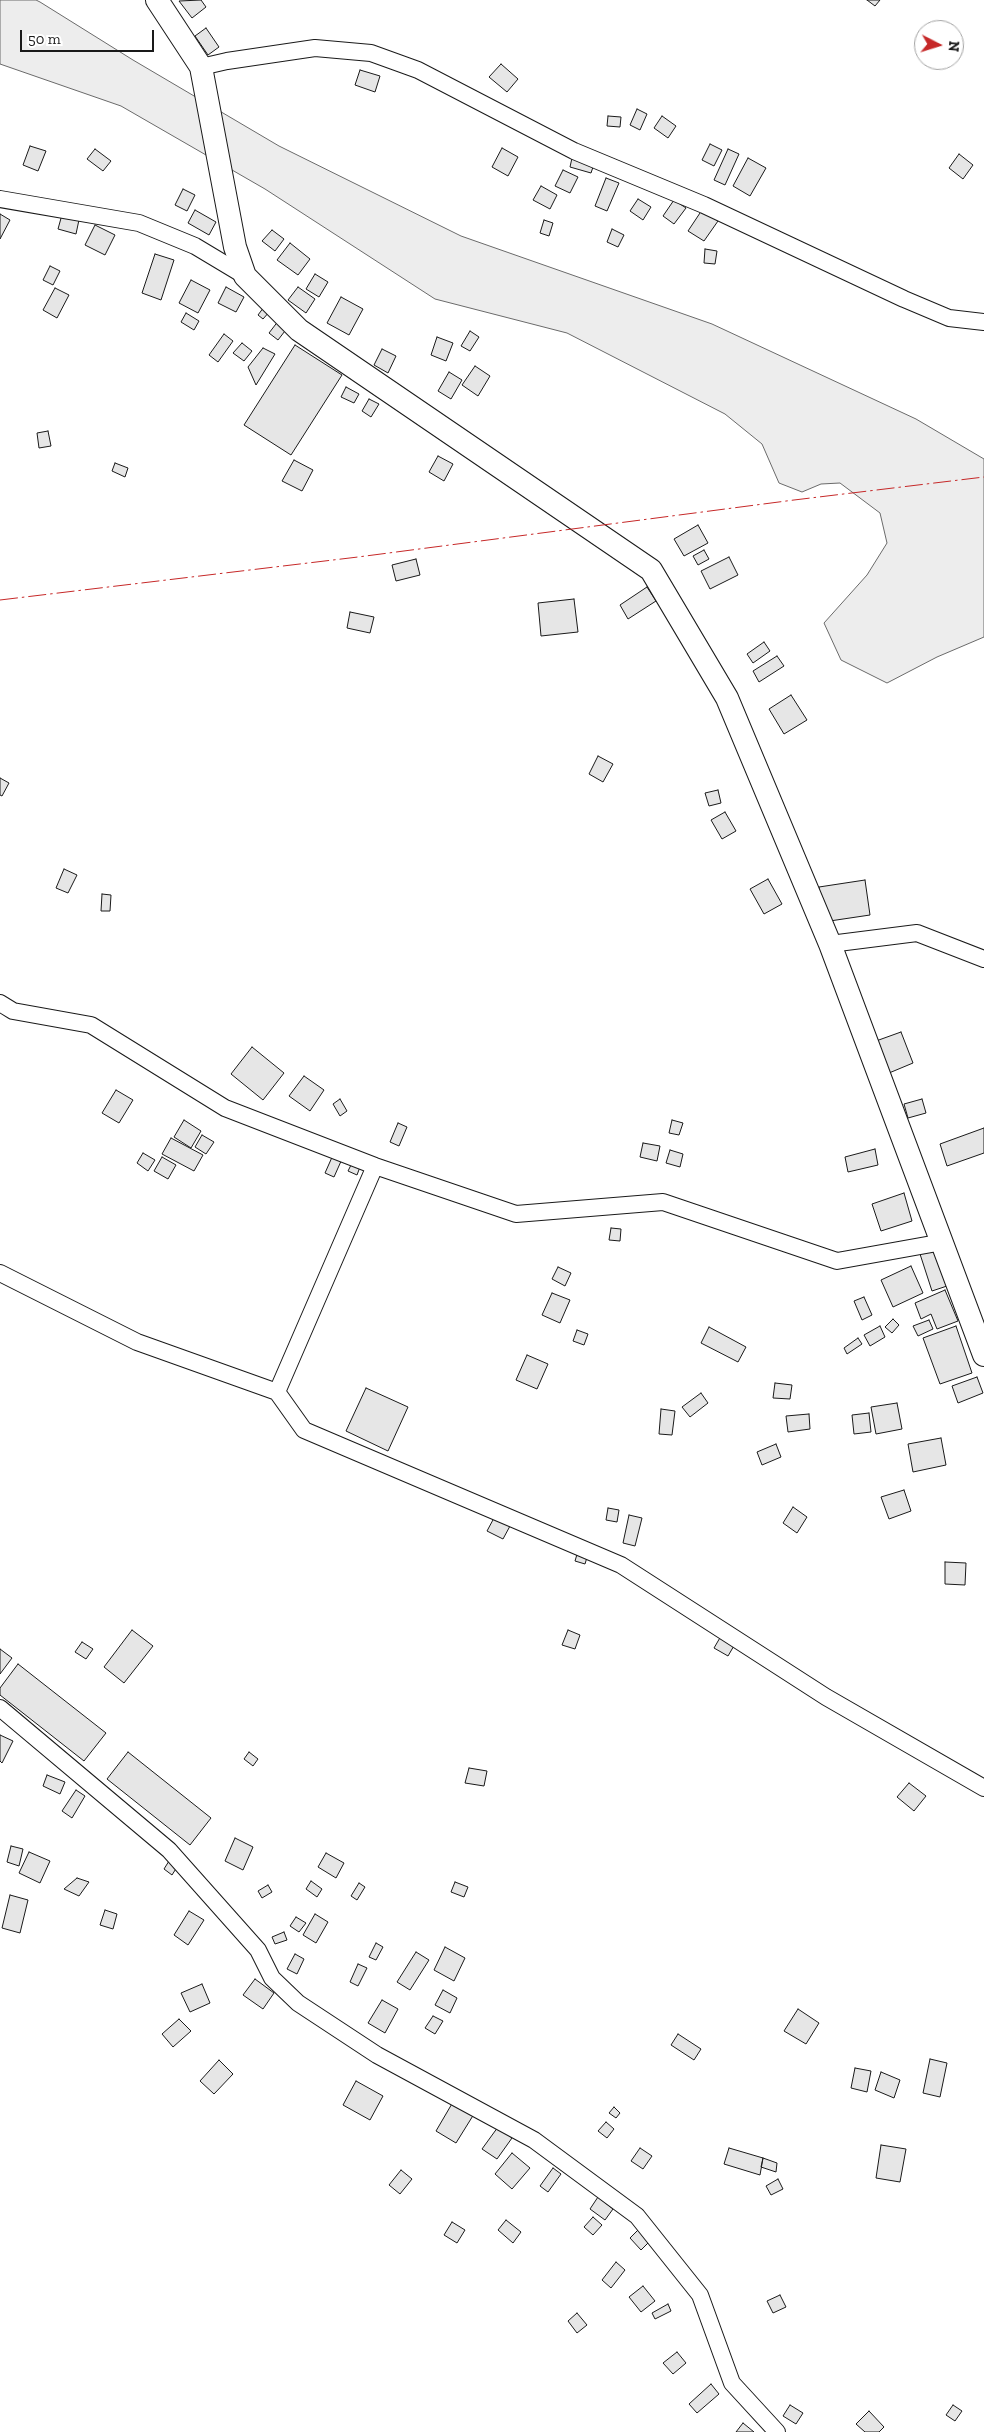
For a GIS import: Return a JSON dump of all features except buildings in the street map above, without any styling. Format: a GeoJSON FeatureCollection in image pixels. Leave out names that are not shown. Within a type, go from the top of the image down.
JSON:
{"type":"FeatureCollection","features":[{"type":"Feature","properties":{"kind":"street"},"geometry":{"type":"LineString","coordinates":[[157,0],[201,67],[235,247],[245,276]]}},
{"type":"Feature","properties":{"kind":"street"},"geometry":{"type":"LineString","coordinates":[[201,67],[227,61],[315,48],[371,53],[418,70],[487,108],[574,151],[704,205],[904,299],[949,318],[984,322]]}},
{"type":"Feature","properties":{"kind":"street"},"geometry":{"type":"LineString","coordinates":[[0,199],[139,223],[195,246],[245,276],[299,330],[651,570],[727,698],[830,944],[943,1242],[984,1356]]}},
{"type":"Feature","properties":{"kind":"street"},"geometry":{"type":"LineString","coordinates":[[830,944],[917,933],[984,959]]}},
{"type":"Feature","properties":{"kind":"street"},"geometry":{"type":"LineString","coordinates":[[0,1003],[13,1011],[91,1025],[225,1108],[375,1166],[516,1214],[663,1202],[837,1261],[943,1242]]}},
{"type":"Feature","properties":{"kind":"street"},"geometry":{"type":"LineString","coordinates":[[277,1392],[375,1166]]}},
{"type":"Feature","properties":{"kind":"street"},"geometry":{"type":"LineString","coordinates":[[0,1273],[137,1342],[277,1392],[304,1430],[621,1565],[826,1697],[984,1788]]}},
{"type":"Feature","properties":{"kind":"street"},"geometry":{"type":"LineString","coordinates":[[0,1708],[169,1850],[258,1950],[272,1978],[298,2003],[377,2055],[534,2140],[638,2216],[700,2296],[732,2383],[778,2432]]}},
{"type":"Feature","properties":{"kind":"shaded area"},"geometry":{"type":"Polygon","coordinates":[[[0,0],[36,0],[40,2],[133,60],[279,146],[461,236],[712,324],[916,419],[984,459],[984,637],[937,657],[887,683],[841,660],[824,623],[867,575],[887,543],[880,513],[840,483],[821,484],[802,492],[779,483],[762,444],[725,414],[567,333],[435,299],[265,189],[121,106],[0,64],[0,0]]]}},
{"type":"Feature","properties":{"kind":"power"},"geometry":{"type":"LineString","coordinates":[[0,600],[358,557],[984,477]]}}]}
